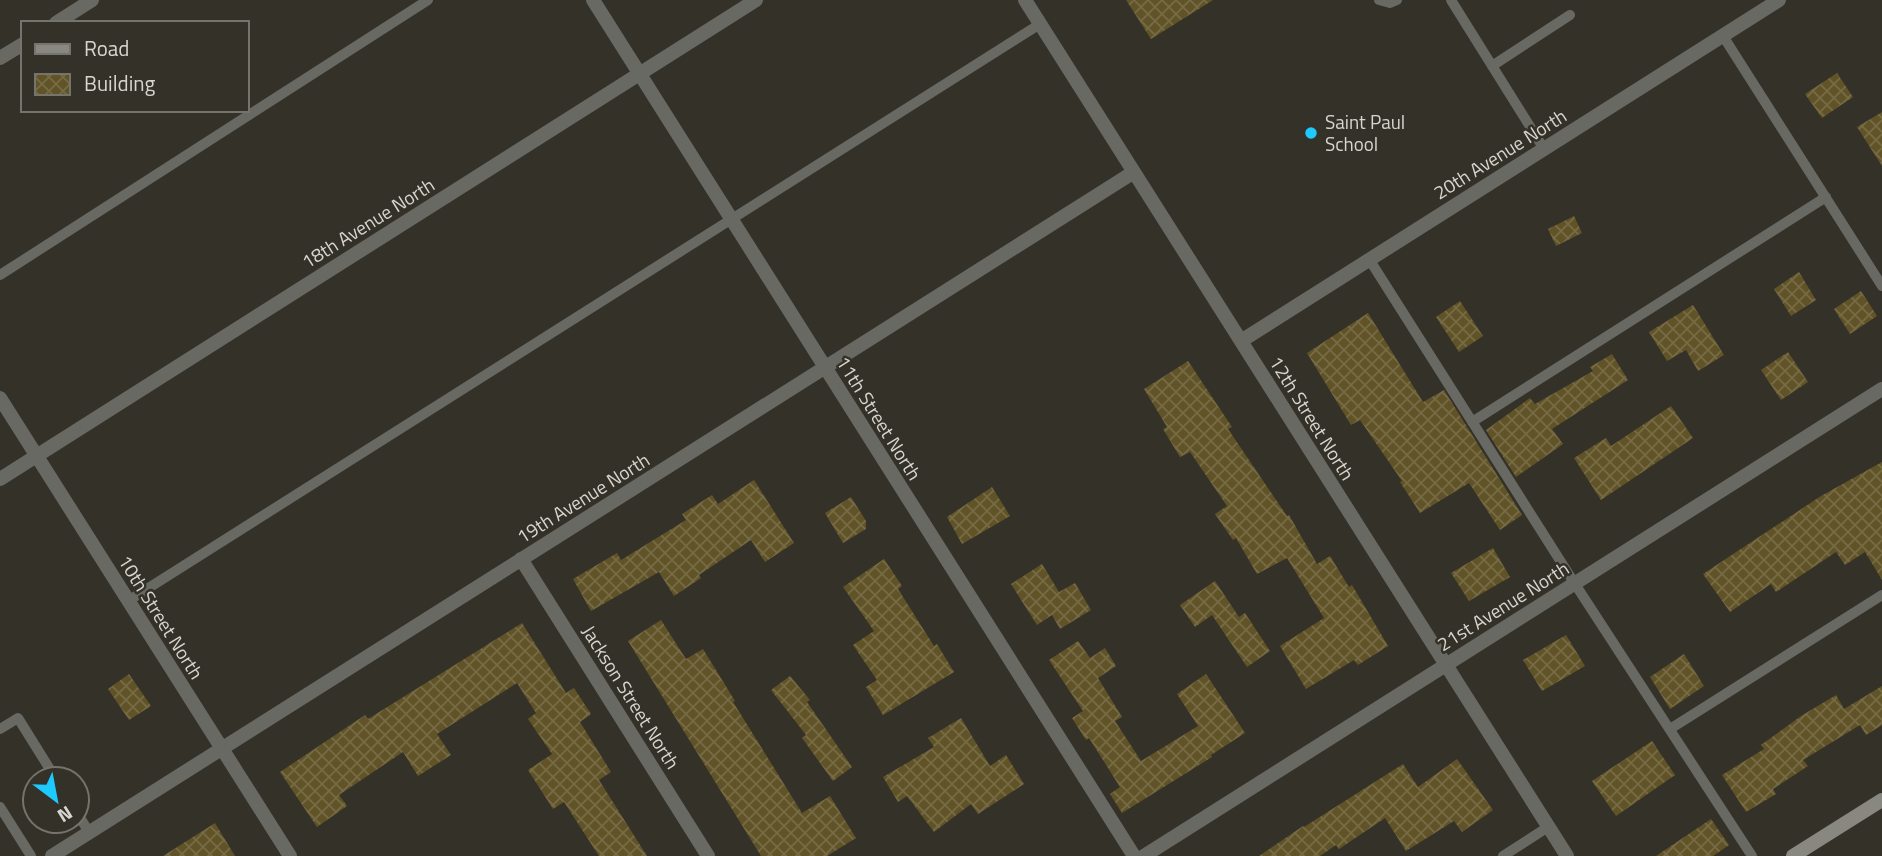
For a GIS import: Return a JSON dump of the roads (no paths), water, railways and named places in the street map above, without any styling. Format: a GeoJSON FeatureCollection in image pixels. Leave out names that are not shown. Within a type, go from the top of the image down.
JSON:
{"type":"FeatureCollection","features":[{"type":"Feature","properties":{"kind":"main road"},"geometry":{"type":"LineString","coordinates":[[1793,856],[1882,800]]}},
{"type":"Feature","properties":{"kind":"street"},"geometry":{"type":"LineString","coordinates":[[59,21],[92,0]]}},
{"type":"Feature","properties":{"kind":"street","name":"11th Street North"},"geometry":{"type":"LineString","coordinates":[[593,0],[1134,856]]}},
{"type":"Feature","properties":{"kind":"street","name":"18th Avenue North"},"geometry":{"type":"LineString","coordinates":[[0,479],[757,0]]}},
{"type":"Feature","properties":{"kind":"street","name":"12th Street North"},"geometry":{"type":"LineString","coordinates":[[1025,0],[1567,856]]}},
{"type":"Feature","properties":{"kind":"street","name":"20th Avenue North"},"geometry":{"type":"LineString","coordinates":[[1241,341],[1779,0]]}},
{"type":"Feature","properties":{"kind":"street"},"geometry":{"type":"LineString","coordinates":[[0,58],[21,45]]}},
{"type":"Feature","properties":{"kind":"street","name":"19th Avenue North"},"geometry":{"type":"LineString","coordinates":[[91,831],[1134,172]]}},
{"type":"Feature","properties":{"kind":"street","name":"21st Avenue North"},"geometry":{"type":"LineString","coordinates":[[1144,856],[1882,389]]}},
{"type":"Feature","properties":{"kind":"street","name":"10th Street North"},"geometry":{"type":"LineString","coordinates":[[0,398],[290,856]]}},
{"type":"Feature","properties":{"kind":"street","name":"Jackson Street North"},"geometry":{"type":"LineString","coordinates":[[521,559],[708,856]]}},
{"type":"Feature","properties":{"kind":"street","name":"19th Avenue North"},"geometry":{"type":"LineString","coordinates":[[52,856],[84,835]]}},
{"type":"Feature","properties":{"kind":"lane"},"geometry":{"type":"LineString","coordinates":[[0,275],[428,0]]}},
{"type":"Feature","properties":{"kind":"lane"},"geometry":{"type":"LineString","coordinates":[[1379,0],[1390,4],[1396,0]]}},
{"type":"Feature","properties":{"kind":"lane"},"geometry":{"type":"LineString","coordinates":[[1451,0],[1544,149]]}},
{"type":"Feature","properties":{"kind":"lane"},"geometry":{"type":"LineString","coordinates":[[1492,66],[1570,15]]}},
{"type":"Feature","properties":{"kind":"lane"},"geometry":{"type":"LineString","coordinates":[[128,601],[1040,23]]}},
{"type":"Feature","properties":{"kind":"lane"},"geometry":{"type":"LineString","coordinates":[[1723,36],[1882,286]]}},
{"type":"Feature","properties":{"kind":"lane"},"geometry":{"type":"LineString","coordinates":[[1472,422],[1826,197]]}},
{"type":"Feature","properties":{"kind":"lane"},"geometry":{"type":"LineString","coordinates":[[1369,259],[1575,584],[1752,856]]}},
{"type":"Feature","properties":{"kind":"lane"},"geometry":{"type":"LineString","coordinates":[[1670,729],[1882,595]]}},
{"type":"Feature","properties":{"kind":"lane"},"geometry":{"type":"LineString","coordinates":[[0,729],[18,718],[47,765]]}},
{"type":"Feature","properties":{"kind":"lane"},"geometry":{"type":"LineString","coordinates":[[0,807],[31,856]]}},
{"type":"Feature","properties":{"kind":"lane"},"geometry":{"type":"LineString","coordinates":[[1503,856],[1548,827]]}},
{"type":"Feature","properties":{"kind":"place","name":"Saint Paul School"},"geometry":{"type":"Point","coordinates":[1311,133]}}]}
